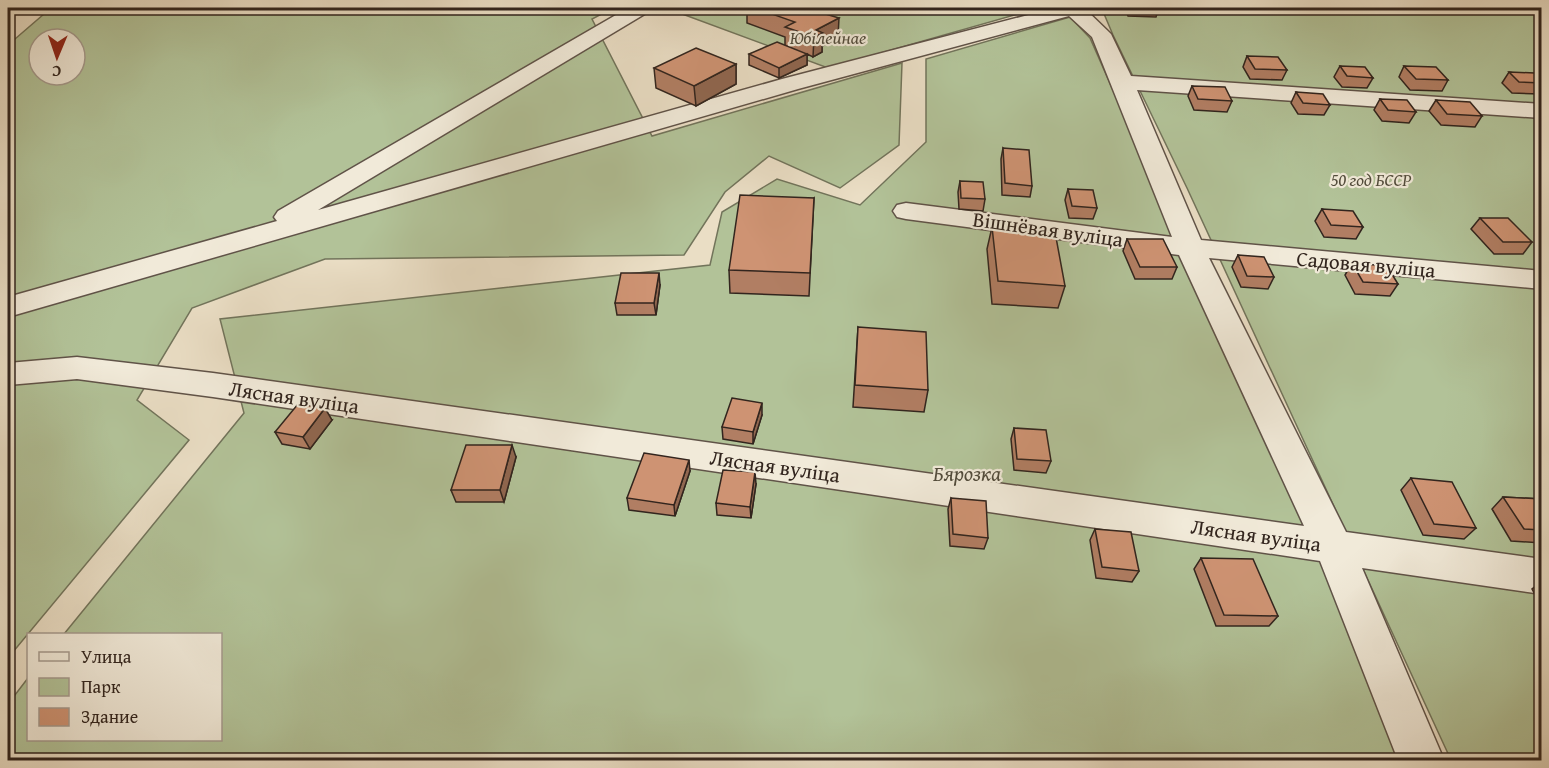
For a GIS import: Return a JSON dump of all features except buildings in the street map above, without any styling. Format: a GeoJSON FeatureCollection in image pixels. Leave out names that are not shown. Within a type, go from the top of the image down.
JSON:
{"type":"FeatureCollection","features":[{"type":"Feature","properties":{"kind":"street"},"geometry":{"type":"LineString","coordinates":[[253,238],[342,183],[641,8]]}},
{"type":"Feature","properties":{"kind":"street"},"geometry":{"type":"LineString","coordinates":[[8,307],[790,84],[1073,8],[1101,34],[1123,82],[1190,248],[1333,546],[1421,760]]}},
{"type":"Feature","properties":{"kind":"street"},"geometry":{"type":"LineString","coordinates":[[1123,82],[1542,111]]}},
{"type":"Feature","properties":{"kind":"street","name":"Вішнёвая вуліца"},"geometry":{"type":"LineString","coordinates":[[906,211],[1190,248]]}},
{"type":"Feature","properties":{"kind":"street","name":"Садовая вуліца"},"geometry":{"type":"LineString","coordinates":[[1190,248],[1542,280]]}},
{"type":"Feature","properties":{"kind":"street","name":"Лясная вуліца"},"geometry":{"type":"LineString","coordinates":[[8,374],[77,368],[213,385],[1542,577]]}},
{"type":"Feature","properties":{"kind":"green space"},"geometry":{"type":"Polygon","coordinates":[[[51,8],[613,8],[592,19],[652,136],[902,63],[899,145],[840,188],[769,156],[725,192],[684,255],[325,259],[192,308],[137,400],[189,440],[8,658],[8,45],[27,29],[27,87],[87,87],[87,27],[29,27],[51,8]]]}},
{"type":"Feature","properties":{"kind":"green space","name":"Юбілейнае"},"geometry":{"type":"Polygon","coordinates":[[[666,8],[1039,8],[828,68],[666,8]]]}},
{"type":"Feature","properties":{"kind":"green space","name":"50 год БССР"},"geometry":{"type":"Polygon","coordinates":[[[1541,8],[1541,760],[1451,760],[1187,188],[1113,35],[1102,9],[1541,8]]]}},
{"type":"Feature","properties":{"kind":"green space","name":"Бярозка"},"geometry":{"type":"Polygon","coordinates":[[[1070,17],[1090,38],[1408,760],[8,760],[8,704],[27,679],[27,741],[222,741],[222,633],[65,633],[244,413],[220,319],[710,265],[722,212],[777,179],[860,205],[926,142],[926,59],[1070,17]]]}}]}
